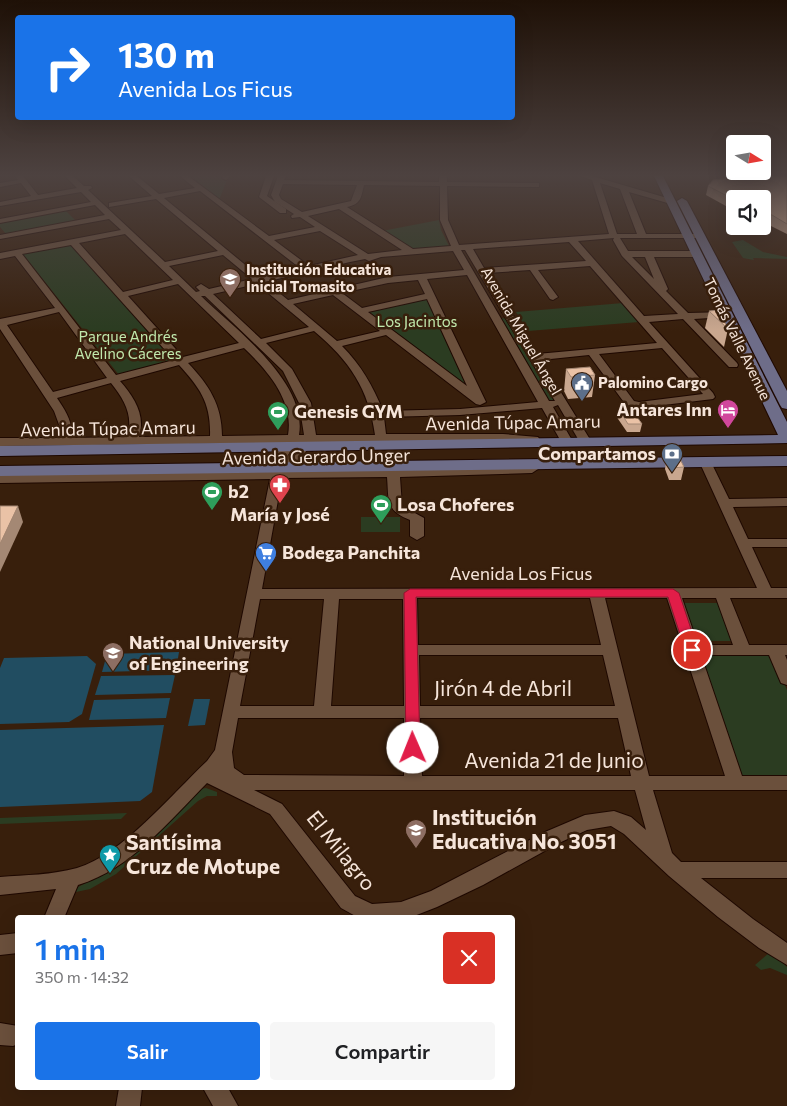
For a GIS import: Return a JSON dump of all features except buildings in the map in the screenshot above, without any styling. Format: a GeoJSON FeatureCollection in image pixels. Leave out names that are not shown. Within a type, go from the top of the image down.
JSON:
{"type":"FeatureCollection","features":[{"type":"Feature","properties":{"kind":"main road","name":"Tomás Valle Avenue"},"geometry":{"type":"LineString","coordinates":[[682,228],[787,438]]}},
{"type":"Feature","properties":{"kind":"main road","name":"Tomás Valle Avenue"},"geometry":{"type":"LineString","coordinates":[[697,228],[786,403]]}},
{"type":"Feature","properties":{"kind":"main road"},"geometry":{"type":"LineString","coordinates":[[768,401],[776,404],[786,403]]}},
{"type":"Feature","properties":{"kind":"main road","name":"Avenida Túpac Amaru"},"geometry":{"type":"LineString","coordinates":[[0,451],[298,443],[562,442],[787,438]]}},
{"type":"Feature","properties":{"kind":"main road"},"geometry":{"type":"LineString","coordinates":[[0,471],[278,471],[632,462],[787,461]]}},
{"type":"Feature","properties":{"kind":"main road"},"geometry":{"type":"LineString","coordinates":[[100,470],[182,476]]}},
{"type":"Feature","properties":{"kind":"street"},"geometry":{"type":"LineString","coordinates":[[0,237],[49,228]]}},
{"type":"Feature","properties":{"kind":"street"},"geometry":{"type":"LineString","coordinates":[[123,228],[180,281],[204,296],[260,342],[279,360],[295,380],[308,412],[292,460],[278,471]]}},
{"type":"Feature","properties":{"kind":"street"},"geometry":{"type":"LineString","coordinates":[[136,228],[178,266]]}},
{"type":"Feature","properties":{"kind":"street"},"geometry":{"type":"LineString","coordinates":[[196,228],[351,360],[372,393],[379,414],[381,438]]}},
{"type":"Feature","properties":{"kind":"street"},"geometry":{"type":"LineString","coordinates":[[251,228],[306,269]]}},
{"type":"Feature","properties":{"kind":"street"},"geometry":{"type":"LineString","coordinates":[[309,228],[368,258],[462,249]]}},
{"type":"Feature","properties":{"kind":"street"},"geometry":{"type":"LineString","coordinates":[[312,228],[316,232]]}},
{"type":"Feature","properties":{"kind":"street"},"geometry":{"type":"LineString","coordinates":[[374,228],[410,251]]}},
{"type":"Feature","properties":{"kind":"street","name":"Avenida Miguel Ángel"},"geometry":{"type":"LineString","coordinates":[[447,228],[462,249],[483,271],[585,441]]}},
{"type":"Feature","properties":{"kind":"street"},"geometry":{"type":"LineString","coordinates":[[613,228],[616,238],[626,254],[733,365]]}},
{"type":"Feature","properties":{"kind":"street"},"geometry":{"type":"LineString","coordinates":[[639,228],[642,235]]}},
{"type":"Feature","properties":{"kind":"street"},"geometry":{"type":"LineString","coordinates":[[0,256],[127,231]]}},
{"type":"Feature","properties":{"kind":"street"},"geometry":{"type":"LineString","coordinates":[[268,240],[316,232]]}},
{"type":"Feature","properties":{"kind":"street"},"geometry":{"type":"LineString","coordinates":[[204,296],[354,261],[410,251],[503,247],[642,235],[687,238]]}},
{"type":"Feature","properties":{"kind":"street"},"geometry":{"type":"LineString","coordinates":[[616,238],[702,238]]}},
{"type":"Feature","properties":{"kind":"street"},"geometry":{"type":"LineString","coordinates":[[573,241],[666,345],[709,397],[632,404],[628,402],[592,352]]}},
{"type":"Feature","properties":{"kind":"street"},"geometry":{"type":"LineString","coordinates":[[73,242],[183,361],[208,393],[215,411],[216,440]]}},
{"type":"Feature","properties":{"kind":"street","name":"Avenida Miguel Ángel"},"geometry":{"type":"LineString","coordinates":[[462,249],[470,272],[546,404],[562,442]]}},
{"type":"Feature","properties":{"kind":"street"},"geometry":{"type":"LineString","coordinates":[[164,265],[178,266],[225,252]]}},
{"type":"Feature","properties":{"kind":"street"},"geometry":{"type":"LineString","coordinates":[[340,252],[354,261]]}},
{"type":"Feature","properties":{"kind":"street"},"geometry":{"type":"LineString","coordinates":[[17,253],[113,380],[128,397],[134,410],[136,425],[132,441]]}},
{"type":"Feature","properties":{"kind":"street"},"geometry":{"type":"LineString","coordinates":[[648,253],[664,294]]}},
{"type":"Feature","properties":{"kind":"street"},"geometry":{"type":"LineString","coordinates":[[626,254],[696,254]]}},
{"type":"Feature","properties":{"kind":"street"},"geometry":{"type":"LineString","coordinates":[[261,282],[306,269],[354,261]]}},
{"type":"Feature","properties":{"kind":"street"},"geometry":{"type":"LineString","coordinates":[[483,271],[592,263]]}},
{"type":"Feature","properties":{"kind":"street"},"geometry":{"type":"LineString","coordinates":[[532,267],[553,297]]}},
{"type":"Feature","properties":{"kind":"street"},"geometry":{"type":"LineString","coordinates":[[285,303],[388,280],[470,272]]}},
{"type":"Feature","properties":{"kind":"street"},"geometry":{"type":"LineString","coordinates":[[421,276],[482,406]]}},
{"type":"Feature","properties":{"kind":"street"},"geometry":{"type":"LineString","coordinates":[[122,294],[180,281]]}},
{"type":"Feature","properties":{"kind":"street"},"geometry":{"type":"LineString","coordinates":[[195,281],[204,296],[246,344],[271,368],[281,383],[291,406],[294,430],[298,443]]}},
{"type":"Feature","properties":{"kind":"street"},"geometry":{"type":"LineString","coordinates":[[335,292],[482,406]]}},
{"type":"Feature","properties":{"kind":"street"},"geometry":{"type":"LineString","coordinates":[[360,311],[404,300],[430,296]]}},
{"type":"Feature","properties":{"kind":"street"},"geometry":{"type":"LineString","coordinates":[[61,309],[0,322],[63,417],[67,430],[65,441]]}},
{"type":"Feature","properties":{"kind":"street"},"geometry":{"type":"LineString","coordinates":[[495,315],[509,314]]}},
{"type":"Feature","properties":{"kind":"street"},"geometry":{"type":"LineString","coordinates":[[643,319],[725,314]]}},
{"type":"Feature","properties":{"kind":"street"},"geometry":{"type":"LineString","coordinates":[[260,342],[315,328]]}},
{"type":"Feature","properties":{"kind":"street"},"geometry":{"type":"LineString","coordinates":[[335,345],[387,332]]}},
{"type":"Feature","properties":{"kind":"street"},"geometry":{"type":"LineString","coordinates":[[50,396],[246,344]]}},
{"type":"Feature","properties":{"kind":"street"},"geometry":{"type":"LineString","coordinates":[[536,357],[666,345]]}},
{"type":"Feature","properties":{"kind":"street"},"geometry":{"type":"LineString","coordinates":[[281,383],[295,380]]}},
{"type":"Feature","properties":{"kind":"street"},"geometry":{"type":"LineString","coordinates":[[379,414],[482,406],[563,403]]}},
{"type":"Feature","properties":{"kind":"street","name":"Avenida Gerardo Unger"},"geometry":{"type":"LineString","coordinates":[[0,442],[216,440],[298,443],[381,438],[503,438],[562,442]]}},
{"type":"Feature","properties":{"kind":"street"},"geometry":{"type":"LineString","coordinates":[[0,886],[71,878],[89,873],[122,853],[204,774],[223,752],[280,457],[298,443]]}},
{"type":"Feature","properties":{"kind":"street"},"geometry":{"type":"LineString","coordinates":[[705,461],[766,593]]}},
{"type":"Feature","properties":{"kind":"street","name":"Avenida Gerardo Unger"},"geometry":{"type":"LineString","coordinates":[[0,479],[182,476],[278,471],[393,473],[604,465],[632,462]]}},
{"type":"Feature","properties":{"kind":"street"},"geometry":{"type":"LineString","coordinates":[[393,473],[396,507],[402,512],[417,518],[417,536]]}},
{"type":"Feature","properties":{"kind":"street"},"geometry":{"type":"LineString","coordinates":[[724,502],[787,502]]}},
{"type":"Feature","properties":{"kind":"street"},"geometry":{"type":"LineString","coordinates":[[743,543],[787,543]]}},
{"type":"Feature","properties":{"kind":"street"},"geometry":{"type":"LineString","coordinates":[[322,712],[332,593]]}},
{"type":"Feature","properties":{"kind":"street"},"geometry":{"type":"LineString","coordinates":[[410,593],[413,783]]}},
{"type":"Feature","properties":{"kind":"street"},"geometry":{"type":"LineString","coordinates":[[596,593],[642,783],[670,863],[787,870]]}},
{"type":"Feature","properties":{"kind":"street"},"geometry":{"type":"LineString","coordinates":[[673,593],[736,783]]}},
{"type":"Feature","properties":{"kind":"street"},"geometry":{"type":"LineString","coordinates":[[721,593],[743,650]]}},
{"type":"Feature","properties":{"kind":"street","name":"Avenida Los Ficus"},"geometry":{"type":"LineString","coordinates":[[254,594],[787,593]]}},
{"type":"Feature","properties":{"kind":"street"},"geometry":{"type":"LineString","coordinates":[[411,650],[610,650]]}},
{"type":"Feature","properties":{"kind":"street"},"geometry":{"type":"LineString","coordinates":[[692,650],[781,650],[787,679]]}},
{"type":"Feature","properties":{"kind":"street","name":"Jirón 4 de Abril"},"geometry":{"type":"LineString","coordinates":[[231,712],[625,712]]}},
{"type":"Feature","properties":{"kind":"street","name":"Avenida 21 de Junio"},"geometry":{"type":"LineString","coordinates":[[223,752],[226,773],[234,780],[247,783],[787,783]]}},
{"type":"Feature","properties":{"kind":"street","name":"El Milagro"},"geometry":{"type":"LineString","coordinates":[[204,774],[276,809],[348,902],[356,909],[369,914],[387,914],[426,902],[484,876],[566,831],[610,818],[622,821],[670,863],[760,936]]}},
{"type":"Feature","properties":{"kind":"street"},"geometry":{"type":"LineString","coordinates":[[55,915],[71,878]]}},
{"type":"Feature","properties":{"kind":"street"},"geometry":{"type":"LineString","coordinates":[[760,936],[787,955]]}},
{"type":"Feature","properties":{"kind":"street"},"geometry":{"type":"LineString","coordinates":[[760,936],[787,961]]}},
{"type":"Feature","properties":{"kind":"street"},"geometry":{"type":"LineString","coordinates":[[0,945],[15,943]]}},
{"type":"Feature","properties":{"kind":"street"},"geometry":{"type":"LineString","coordinates":[[128,1106],[131,1090]]}},
{"type":"Feature","properties":{"kind":"street"},"geometry":{"type":"LineString","coordinates":[[216,1090],[226,1106]]}},
{"type":"Feature","properties":{"kind":"green space"},"geometry":{"type":"Polygon","coordinates":[[[1,228],[47,228],[7,235],[1,228]]]}},
{"type":"Feature","properties":{"kind":"green space"},"geometry":{"type":"Polygon","coordinates":[[[400,228],[441,228],[449,246],[409,249],[382,231],[400,228]]]}},
{"type":"Feature","properties":{"kind":"green space"},"geometry":{"type":"Polygon","coordinates":[[[743,240],[763,252],[787,257],[787,259],[753,258],[754,260],[743,258],[732,242],[743,240]]]}},
{"type":"Feature","properties":{"kind":"green space","name":"Parque Andrés Avelino Cáceres"},"geometry":{"type":"Polygon","coordinates":[[[70,244],[175,360],[119,375],[22,253],[70,244]]]}},
{"type":"Feature","properties":{"kind":"green space","name":"Los Jacintos"},"geometry":{"type":"Polygon","coordinates":[[[429,298],[470,388],[368,311],[429,298]]]}},
{"type":"Feature","properties":{"kind":"green space"},"geometry":{"type":"Polygon","coordinates":[[[623,303],[639,322],[528,331],[516,312],[623,303]]]}},
{"type":"Feature","properties":{"kind":"green space"},"geometry":{"type":"Polygon","coordinates":[[[501,318],[509,319],[558,400],[549,401],[501,318]]]}},
{"type":"Feature","properties":{"kind":"green space","name":"Losa Choferes"},"geometry":{"type":"Polygon","coordinates":[[[361,517],[400,517],[400,532],[361,532],[361,517]]]}},
{"type":"Feature","properties":{"kind":"green space"},"geometry":{"type":"Polygon","coordinates":[[[683,603],[718,603],[733,641],[697,641],[683,603]]]}},
{"type":"Feature","properties":{"kind":"green space"},"geometry":{"type":"Polygon","coordinates":[[[772,654],[787,690],[787,779],[741,779],[699,655],[772,654]]]}},
{"type":"Feature","properties":{"kind":"green space"},"geometry":{"type":"Polygon","coordinates":[[[206,788],[217,792],[217,796],[207,796],[198,801],[116,874],[90,889],[76,892],[74,890],[112,871],[123,863],[146,843],[200,789],[206,788]]]}},
{"type":"Feature","properties":{"kind":"green space"},"geometry":{"type":"Polygon","coordinates":[[[127,813],[121,819],[0,824],[0,818],[127,813]]]}},
{"type":"Feature","properties":{"kind":"green space"},"geometry":{"type":"Polygon","coordinates":[[[770,952],[787,967],[787,975],[770,968],[761,970],[755,965],[770,952]]]}},
{"type":"Feature","properties":{"kind":"water"},"geometry":{"type":"Polygon","coordinates":[[[179,652],[176,670],[102,672],[107,654],[179,652]]]}},
{"type":"Feature","properties":{"kind":"water"},"geometry":{"type":"Polygon","coordinates":[[[87,656],[96,664],[82,714],[69,722],[0,724],[0,668],[4,658],[87,656]]]}},
{"type":"Feature","properties":{"kind":"water"},"geometry":{"type":"Polygon","coordinates":[[[175,675],[171,693],[95,695],[101,676],[175,675]]]}},
{"type":"Feature","properties":{"kind":"water"},"geometry":{"type":"Polygon","coordinates":[[[170,698],[166,718],[89,720],[94,700],[170,698]]]}},
{"type":"Feature","properties":{"kind":"water"},"geometry":{"type":"Polygon","coordinates":[[[194,699],[210,699],[205,725],[188,726],[194,699]]]}},
{"type":"Feature","properties":{"kind":"water"},"geometry":{"type":"Polygon","coordinates":[[[164,725],[152,792],[140,801],[0,807],[0,730],[164,725]]]}},
{"type":"Feature","properties":{"kind":"place","name":"Institución Educativa Inicial Tomasito"},"geometry":{"type":"Point","coordinates":[230,298]}},
{"type":"Feature","properties":{"kind":"place","name":"Palomino Cargo"},"geometry":{"type":"Point","coordinates":[582,402]}},
{"type":"Feature","properties":{"kind":"place","name":"Antares Inn"},"geometry":{"type":"Point","coordinates":[728,429]}},
{"type":"Feature","properties":{"kind":"place","name":"Genesis GYM"},"geometry":{"type":"Point","coordinates":[278,431]}},
{"type":"Feature","properties":{"kind":"place","name":"Compartamos"},"geometry":{"type":"Point","coordinates":[672,473]}},
{"type":"Feature","properties":{"kind":"place","name":"María y José"},"geometry":{"type":"Point","coordinates":[280,504]}},
{"type":"Feature","properties":{"kind":"place","name":"b2"},"geometry":{"type":"Point","coordinates":[212,511]}},
{"type":"Feature","properties":{"kind":"place","name":"Losa Choferes"},"geometry":{"type":"Point","coordinates":[381,524]}},
{"type":"Feature","properties":{"kind":"place","name":"Bodega Panchita"},"geometry":{"type":"Point","coordinates":[266,572]}},
{"type":"Feature","properties":{"kind":"place","name":"National University of Engineering"},"geometry":{"type":"Point","coordinates":[113,672]}},
{"type":"Feature","properties":{"kind":"place","name":"Institución Educativa No. 3051"},"geometry":{"type":"Point","coordinates":[416,849]}},
{"type":"Feature","properties":{"kind":"place","name":"Santísima Cruz de Motupe"},"geometry":{"type":"Point","coordinates":[110,874]}},
{"type":"Feature","properties":{"kind":"route"},"geometry":{"type":"LineString","coordinates":[[413,748],[410,593],[673,593],[692,650]]}}]}
